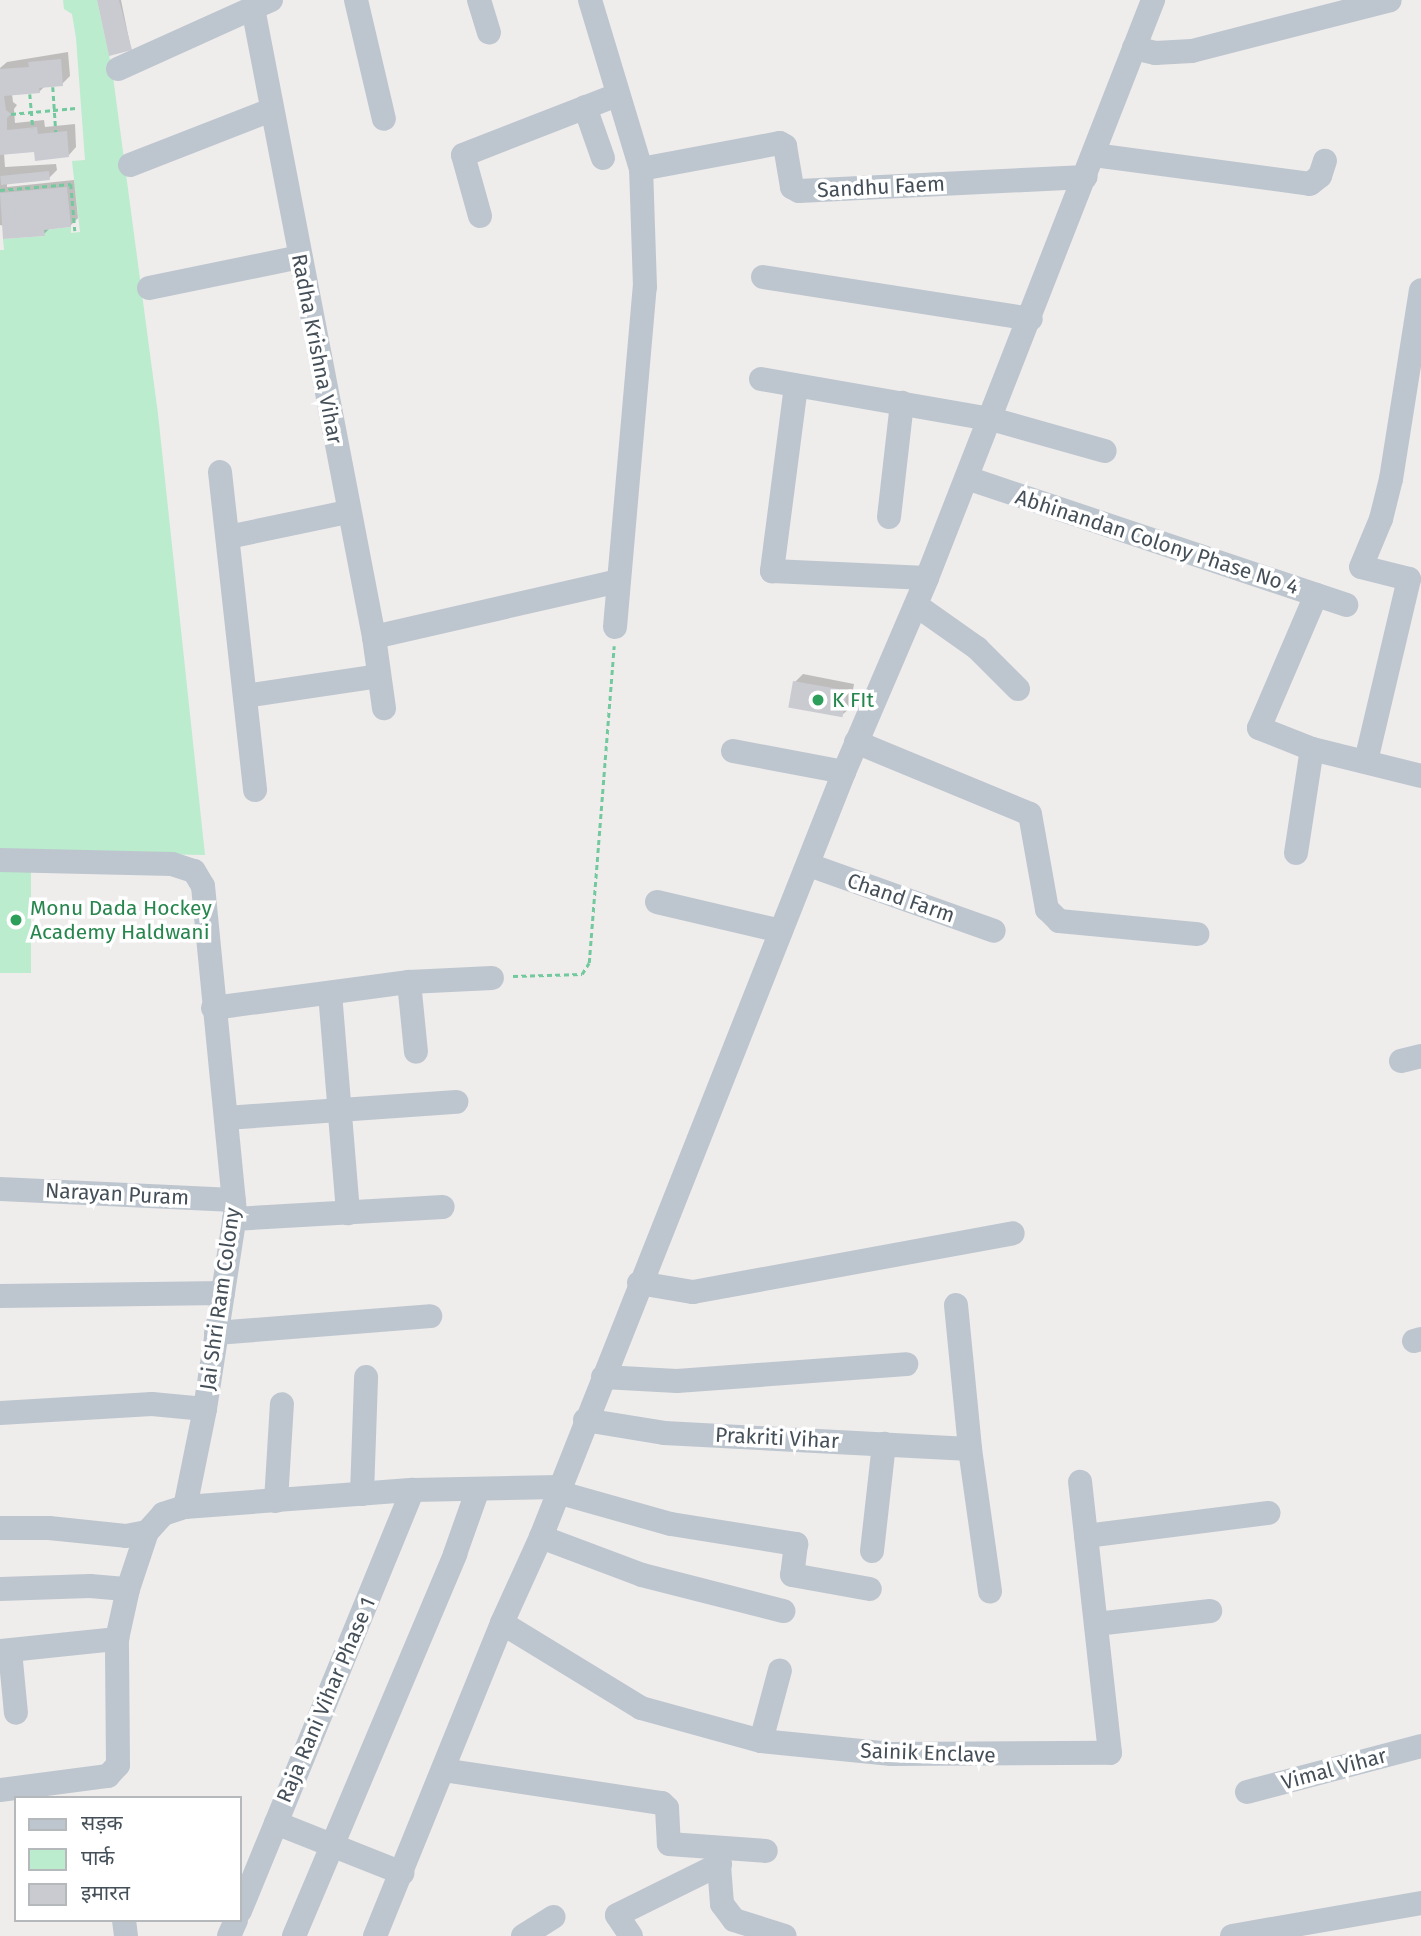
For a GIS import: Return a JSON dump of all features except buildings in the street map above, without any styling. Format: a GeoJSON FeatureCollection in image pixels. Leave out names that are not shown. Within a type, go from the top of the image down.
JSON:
{"type":"FeatureCollection","features":[{"type":"Feature","properties":{"kind":"street"},"geometry":{"type":"LineString","coordinates":[[356,0],[384,120]]}},
{"type":"Feature","properties":{"kind":"street"},"geometry":{"type":"LineString","coordinates":[[479,0],[489,33]]}},
{"type":"Feature","properties":{"kind":"street"},"geometry":{"type":"LineString","coordinates":[[590,0],[641,170],[645,287],[615,627]]}},
{"type":"Feature","properties":{"kind":"street"},"geometry":{"type":"LineString","coordinates":[[375,1936],[502,1623],[541,1537],[639,1283],[809,865],[856,742],[916,605],[991,419],[1153,0]]}},
{"type":"Feature","properties":{"kind":"street"},"geometry":{"type":"LineString","coordinates":[[1134,48],[1155,53],[1192,51],[1390,0]]}},
{"type":"Feature","properties":{"kind":"street"},"geometry":{"type":"LineString","coordinates":[[118,69],[262,4]]}},
{"type":"Feature","properties":{"kind":"street","name":"Radha Krishna Vihar"},"geometry":{"type":"LineString","coordinates":[[262,4],[271,110],[374,637],[384,708]]}},
{"type":"Feature","properties":{"kind":"street"},"geometry":{"type":"LineString","coordinates":[[480,216],[463,155],[617,95]]}},
{"type":"Feature","properties":{"kind":"street"},"geometry":{"type":"LineString","coordinates":[[585,107],[603,158]]}},
{"type":"Feature","properties":{"kind":"street"},"geometry":{"type":"LineString","coordinates":[[130,166],[271,110]]}},
{"type":"Feature","properties":{"kind":"street","name":"Sandhu Faem"},"geometry":{"type":"LineString","coordinates":[[641,170],[780,143],[785,146],[792,187],[799,191],[1090,166]]}},
{"type":"Feature","properties":{"kind":"street"},"geometry":{"type":"LineString","coordinates":[[1090,166],[1310,184],[1320,176],[1325,161]]}},
{"type":"Feature","properties":{"kind":"street"},"geometry":{"type":"LineString","coordinates":[[149,288],[300,257]]}},
{"type":"Feature","properties":{"kind":"street"},"geometry":{"type":"LineString","coordinates":[[763,277],[1031,319]]}},
{"type":"Feature","properties":{"kind":"street"},"geometry":{"type":"LineString","coordinates":[[1366,761],[1415,580],[1361,567],[1381,519],[1391,479],[1421,290]]}},
{"type":"Feature","properties":{"kind":"street"},"geometry":{"type":"LineString","coordinates":[[761,379],[991,419],[1105,451]]}},
{"type":"Feature","properties":{"kind":"street"},"geometry":{"type":"LineString","coordinates":[[796,386],[772,571],[927,578]]}},
{"type":"Feature","properties":{"kind":"street"},"geometry":{"type":"LineString","coordinates":[[889,517],[902,403]]}},
{"type":"Feature","properties":{"kind":"street"},"geometry":{"type":"LineString","coordinates":[[220,472],[255,790]]}},
{"type":"Feature","properties":{"kind":"street","name":"Abhinandan Colony Phase No 4"},"geometry":{"type":"LineString","coordinates":[[967,478],[1346,604]]}},
{"type":"Feature","properties":{"kind":"street"},"geometry":{"type":"LineString","coordinates":[[228,537],[348,512]]}},
{"type":"Feature","properties":{"kind":"street"},"geometry":{"type":"LineString","coordinates":[[374,637],[619,581]]}},
{"type":"Feature","properties":{"kind":"street"},"geometry":{"type":"LineString","coordinates":[[1316,595],[1259,728],[1312,749],[1421,776]]}},
{"type":"Feature","properties":{"kind":"street"},"geometry":{"type":"LineString","coordinates":[[916,605],[977,648],[1018,689]]}},
{"type":"Feature","properties":{"kind":"street"},"geometry":{"type":"LineString","coordinates":[[245,696],[379,676]]}},
{"type":"Feature","properties":{"kind":"street"},"geometry":{"type":"LineString","coordinates":[[856,742],[1030,814],[1047,909],[1059,921],[1197,934]]}},
{"type":"Feature","properties":{"kind":"street"},"geometry":{"type":"LineString","coordinates":[[1296,853],[1312,749]]}},
{"type":"Feature","properties":{"kind":"street"},"geometry":{"type":"LineString","coordinates":[[733,751],[844,772]]}},
{"type":"Feature","properties":{"kind":"street","name":"Jai Shri Ram Colony"},"geometry":{"type":"LineString","coordinates":[[0,860],[172,864],[194,872],[203,886],[234,1209],[205,1409],[185,1507]]}},
{"type":"Feature","properties":{"kind":"street","name":"Chand Farm"},"geometry":{"type":"LineString","coordinates":[[809,865],[994,930]]}},
{"type":"Feature","properties":{"kind":"street"},"geometry":{"type":"LineString","coordinates":[[657,902],[781,931]]}},
{"type":"Feature","properties":{"kind":"street"},"geometry":{"type":"LineString","coordinates":[[213,1009],[409,982],[498,977]]}},
{"type":"Feature","properties":{"kind":"street"},"geometry":{"type":"LineString","coordinates":[[409,982],[416,1052]]}},
{"type":"Feature","properties":{"kind":"street"},"geometry":{"type":"LineString","coordinates":[[331,993],[348,1213]]}},
{"type":"Feature","properties":{"kind":"street"},"geometry":{"type":"LineString","coordinates":[[226,1118],[456,1102]]}},
{"type":"Feature","properties":{"kind":"street","name":"Narayan Puram"},"geometry":{"type":"LineString","coordinates":[[0,1189],[234,1209],[348,1213],[443,1207]]}},
{"type":"Feature","properties":{"kind":"street"},"geometry":{"type":"LineString","coordinates":[[639,1283],[693,1292],[1013,1233]]}},
{"type":"Feature","properties":{"kind":"street"},"geometry":{"type":"LineString","coordinates":[[0,1296],[223,1293]]}},
{"type":"Feature","properties":{"kind":"street"},"geometry":{"type":"LineString","coordinates":[[956,1305],[970,1449],[990,1592]]}},
{"type":"Feature","properties":{"kind":"street"},"geometry":{"type":"LineString","coordinates":[[216,1333],[430,1316]]}},
{"type":"Feature","properties":{"kind":"street"},"geometry":{"type":"LineString","coordinates":[[603,1377],[677,1381],[906,1364]]}},
{"type":"Feature","properties":{"kind":"street"},"geometry":{"type":"LineString","coordinates":[[362,1494],[366,1377]]}},
{"type":"Feature","properties":{"kind":"street"},"geometry":{"type":"LineString","coordinates":[[0,1413],[152,1404],[205,1409]]}},
{"type":"Feature","properties":{"kind":"street"},"geometry":{"type":"LineString","coordinates":[[276,1501],[282,1404]]}},
{"type":"Feature","properties":{"kind":"street","name":"Prakriti Vihar"},"geometry":{"type":"LineString","coordinates":[[585,1420],[664,1433],[970,1449]]}},
{"type":"Feature","properties":{"kind":"street"},"geometry":{"type":"LineString","coordinates":[[872,1550],[884,1444]]}},
{"type":"Feature","properties":{"kind":"street","name":"Sainik Enclave"},"geometry":{"type":"LineString","coordinates":[[502,1623],[641,1708],[761,1741],[891,1754],[1110,1753],[1080,1482]]}},
{"type":"Feature","properties":{"kind":"street"},"geometry":{"type":"LineString","coordinates":[[294,1936],[395,1698],[478,1489]]}},
{"type":"Feature","properties":{"kind":"street"},"geometry":{"type":"LineString","coordinates":[[0,1790],[108,1776],[118,1765],[117,1639],[128,1589],[146,1532],[163,1514],[185,1507],[413,1490],[558,1489],[671,1524],[796,1544],[792,1575],[870,1589]]}},
{"type":"Feature","properties":{"kind":"street","name":"Raja Rani Vihar Phase 1"},"geometry":{"type":"LineString","coordinates":[[242,1905],[413,1490]]}},
{"type":"Feature","properties":{"kind":"street"},"geometry":{"type":"LineString","coordinates":[[1086,1536],[1269,1513]]}},
{"type":"Feature","properties":{"kind":"street"},"geometry":{"type":"LineString","coordinates":[[0,1528],[49,1528],[126,1536],[146,1532]]}},
{"type":"Feature","properties":{"kind":"street"},"geometry":{"type":"LineString","coordinates":[[541,1537],[642,1575],[783,1611]]}},
{"type":"Feature","properties":{"kind":"street"},"geometry":{"type":"LineString","coordinates":[[0,1589],[90,1586],[128,1589]]}},
{"type":"Feature","properties":{"kind":"street"},"geometry":{"type":"LineString","coordinates":[[1096,1624],[1210,1611]]}},
{"type":"Feature","properties":{"kind":"street"},"geometry":{"type":"LineString","coordinates":[[16,1713],[5,1651],[117,1639]]}},
{"type":"Feature","properties":{"kind":"street"},"geometry":{"type":"LineString","coordinates":[[761,1741],[779,1670]]}},
{"type":"Feature","properties":{"kind":"street","name":"Vimal Vihar"},"geometry":{"type":"LineString","coordinates":[[1247,1792],[1421,1746]]}},
{"type":"Feature","properties":{"kind":"street"},"geometry":{"type":"LineString","coordinates":[[443,1770],[662,1803],[667,1808],[669,1844],[719,1856],[766,1850]]}},
{"type":"Feature","properties":{"kind":"street"},"geometry":{"type":"LineString","coordinates":[[276,1823],[402,1872]]}},
{"type":"Feature","properties":{"kind":"street"},"geometry":{"type":"LineString","coordinates":[[631,1936],[617,1915],[719,1856]]}},
{"type":"Feature","properties":{"kind":"street"},"geometry":{"type":"LineString","coordinates":[[719,1856],[722,1904],[734,1920],[785,1936]]}},
{"type":"Feature","properties":{"kind":"street"},"geometry":{"type":"LineString","coordinates":[[1232,1936],[1421,1903]]}},
{"type":"Feature","properties":{"kind":"street"},"geometry":{"type":"LineString","coordinates":[[523,1936],[554,1917]]}},
{"type":"Feature","properties":{"kind":"path"},"geometry":{"type":"LineString","coordinates":[[53,87],[56,132]]}},
{"type":"Feature","properties":{"kind":"path"},"geometry":{"type":"LineString","coordinates":[[30,94],[33,128]]}},
{"type":"Feature","properties":{"kind":"path"},"geometry":{"type":"LineString","coordinates":[[11,114],[76,108]]}},
{"type":"Feature","properties":{"kind":"path"},"geometry":{"type":"LineString","coordinates":[[0,190],[71,184],[75,231]]}},
{"type":"Feature","properties":{"kind":"path"},"geometry":{"type":"LineString","coordinates":[[498,977],[582,974],[589,963],[615,627]]}},
{"type":"Feature","properties":{"kind":"green space"},"geometry":{"type":"Polygon","coordinates":[[[63,0],[97,0],[112,69],[158,414],[205,855],[0,851],[0,250],[4,250],[3,239],[45,236],[44,230],[71,227],[71,233],[80,232],[72,161],[85,160],[76,38],[72,14],[64,9],[63,0]]]}},
{"type":"Feature","properties":{"kind":"green space","name":"Monu Dada Hockey Academy Haldwani"},"geometry":{"type":"Polygon","coordinates":[[[0,871],[31,871],[31,973],[0,973],[0,871]]]}},
{"type":"Feature","properties":{"kind":"place","name":"K FIt"},"geometry":{"type":"Point","coordinates":[818,700]}},
{"type":"Feature","properties":{"kind":"place","name":"Monu Dada Hockey Academy Haldwani"},"geometry":{"type":"Point","coordinates":[16,920]}}]}
